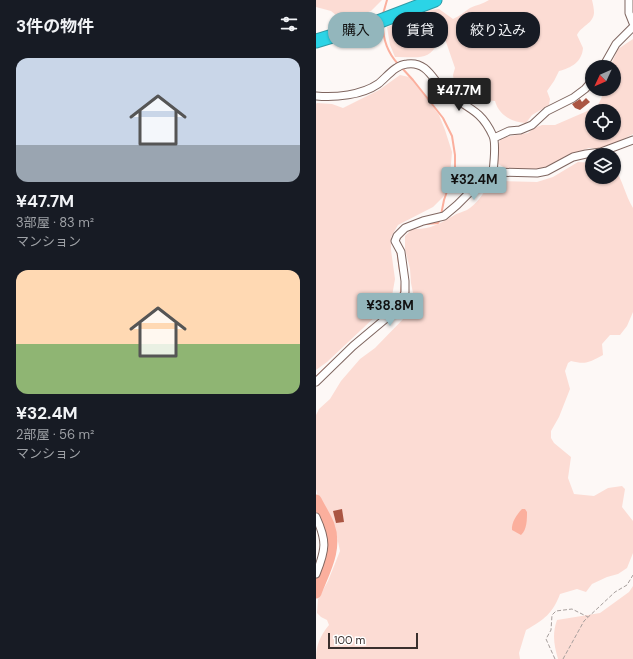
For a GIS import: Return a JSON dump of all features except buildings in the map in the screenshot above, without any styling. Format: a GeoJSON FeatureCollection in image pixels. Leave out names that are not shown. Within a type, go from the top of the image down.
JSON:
{"type":"FeatureCollection","features":[{"type":"Feature","properties":{"kind":"highway"},"geometry":{"type":"LineString","coordinates":[[322,40],[375,23],[433,1]]}},
{"type":"Feature","properties":{"kind":"street"},"geometry":{"type":"LineString","coordinates":[[629,0],[629,12],[633,23]]}},
{"type":"Feature","properties":{"kind":"street"},"geometry":{"type":"LineString","coordinates":[[607,60],[616,44],[633,27]]}},
{"type":"Feature","properties":{"kind":"street"},"geometry":{"type":"LineString","coordinates":[[316,96],[345,96],[370,89],[400,66],[416,64],[425,68],[445,92],[479,114],[494,138],[493,172]]}},
{"type":"Feature","properties":{"kind":"street"},"geometry":{"type":"LineString","coordinates":[[494,138],[510,131],[520,130],[532,125],[546,111],[573,98],[585,90]]}},
{"type":"Feature","properties":{"kind":"street"},"geometry":{"type":"LineString","coordinates":[[316,382],[353,346],[396,310],[402,302],[405,292],[405,281],[398,246],[395,241],[396,237],[405,228],[423,221],[441,217],[457,206],[484,178],[493,172],[537,173],[547,171],[573,157],[601,152],[633,140]]}},
{"type":"Feature","properties":{"kind":"street"},"geometry":{"type":"LineString","coordinates":[[316,517],[322,530],[324,546],[323,556],[316,574]]}},
{"type":"Feature","properties":{"kind":"path"},"geometry":{"type":"LineString","coordinates":[[563,659],[584,621],[615,592],[628,585],[633,575]]}},
{"type":"Feature","properties":{"kind":"path"},"geometry":{"type":"LineString","coordinates":[[555,659],[546,639],[551,630],[552,614],[556,611],[572,609],[588,617]]}},
{"type":"Feature","properties":{"kind":"shaded area"},"geometry":{"type":"Polygon","coordinates":[[[316,0],[382,0],[368,12],[332,12],[316,7],[316,0]]]}},
{"type":"Feature","properties":{"kind":"shaded area"},"geometry":{"type":"Polygon","coordinates":[[[489,0],[592,0],[594,11],[593,17],[577,35],[583,48],[581,57],[572,66],[559,71],[547,91],[550,99],[549,105],[532,115],[526,123],[515,121],[506,117],[499,110],[495,101],[470,101],[456,93],[453,75],[455,68],[448,48],[448,15],[453,19],[456,17],[456,48],[540,48],[540,12],[464,12],[470,8],[489,0]]]}},
{"type":"Feature","properties":{"kind":"shaded area"},"geometry":{"type":"Polygon","coordinates":[[[439,9],[443,12],[426,12],[430,10],[439,9]]]}},
{"type":"Feature","properties":{"kind":"shaded area"},"geometry":{"type":"Polygon","coordinates":[[[392,26],[392,48],[435,48],[425,56],[395,57],[390,45],[387,27],[392,26]]]}},
{"type":"Feature","properties":{"kind":"shaded area"},"geometry":{"type":"Polygon","coordinates":[[[633,39],[633,134],[610,146],[603,148],[585,148],[550,166],[537,170],[509,170],[498,164],[496,161],[497,150],[500,140],[505,137],[528,133],[534,128],[542,125],[555,125],[585,112],[585,140],[621,140],[621,104],[598,104],[602,96],[621,96],[621,60],[613,60],[618,49],[633,39]]]}},
{"type":"Feature","properties":{"kind":"shaded area"},"geometry":{"type":"Polygon","coordinates":[[[400,75],[409,77],[414,81],[439,115],[452,152],[449,187],[444,196],[433,207],[398,225],[391,237],[391,250],[395,279],[392,296],[379,313],[327,362],[316,370],[316,104],[332,104],[343,108],[379,90],[400,75]]]}},
{"type":"Feature","properties":{"kind":"shaded area"},"geometry":{"type":"Polygon","coordinates":[[[578,162],[585,162],[585,184],[621,184],[621,180],[633,208],[633,312],[627,326],[620,335],[610,335],[602,344],[603,355],[588,362],[580,363],[571,361],[568,363],[565,371],[570,389],[559,417],[551,431],[551,438],[554,443],[571,457],[568,478],[574,494],[594,496],[608,488],[622,486],[625,489],[622,507],[633,521],[633,553],[627,568],[618,574],[592,584],[586,592],[577,589],[560,594],[551,611],[538,623],[526,630],[519,653],[520,659],[316,659],[319,641],[329,625],[327,620],[317,613],[318,599],[328,581],[340,551],[333,524],[318,497],[316,489],[316,415],[319,409],[330,399],[341,381],[360,359],[375,348],[408,314],[415,303],[410,269],[405,249],[405,236],[412,229],[424,229],[434,226],[467,210],[477,202],[489,184],[499,181],[537,182],[553,177],[578,162]]]}},
{"type":"Feature","properties":{"kind":"shaded area"},"geometry":{"type":"Polygon","coordinates":[[[522,509],[525,509],[527,512],[527,518],[526,527],[521,535],[512,530],[512,524],[522,509]]]}},
{"type":"Feature","properties":{"kind":"shaded area"},"geometry":{"type":"Polygon","coordinates":[[[633,586],[633,659],[558,659],[554,640],[554,630],[557,620],[600,613],[629,592],[633,586]]]}},
{"type":"Feature","properties":{"kind":"waterway"},"geometry":{"type":"LineString","coordinates":[[384,12],[387,0]]}},
{"type":"Feature","properties":{"kind":"waterway"},"geometry":{"type":"LineString","coordinates":[[384,36],[391,55],[398,64]]}},
{"type":"Feature","properties":{"kind":"waterway"},"geometry":{"type":"LineString","coordinates":[[401,67],[443,118],[452,136],[455,155],[455,168],[444,200],[441,215]]}},
{"type":"Feature","properties":{"kind":"waterway"},"geometry":{"type":"LineString","coordinates":[[426,224],[438,223],[440,220]]}},
{"type":"Feature","properties":{"kind":"waterway"},"geometry":{"type":"LineString","coordinates":[[397,249],[400,271]]}},
{"type":"Feature","properties":{"kind":"waterway"},"geometry":{"type":"LineString","coordinates":[[395,305],[401,292],[402,283]]}},
{"type":"Feature","properties":{"kind":"waterway"},"geometry":{"type":"LineString","coordinates":[[316,377],[338,356]]}},
{"type":"Feature","properties":{"kind":"waterway"},"geometry":{"type":"LineString","coordinates":[[316,500],[329,525],[332,543],[329,560],[316,593]]}}]}
